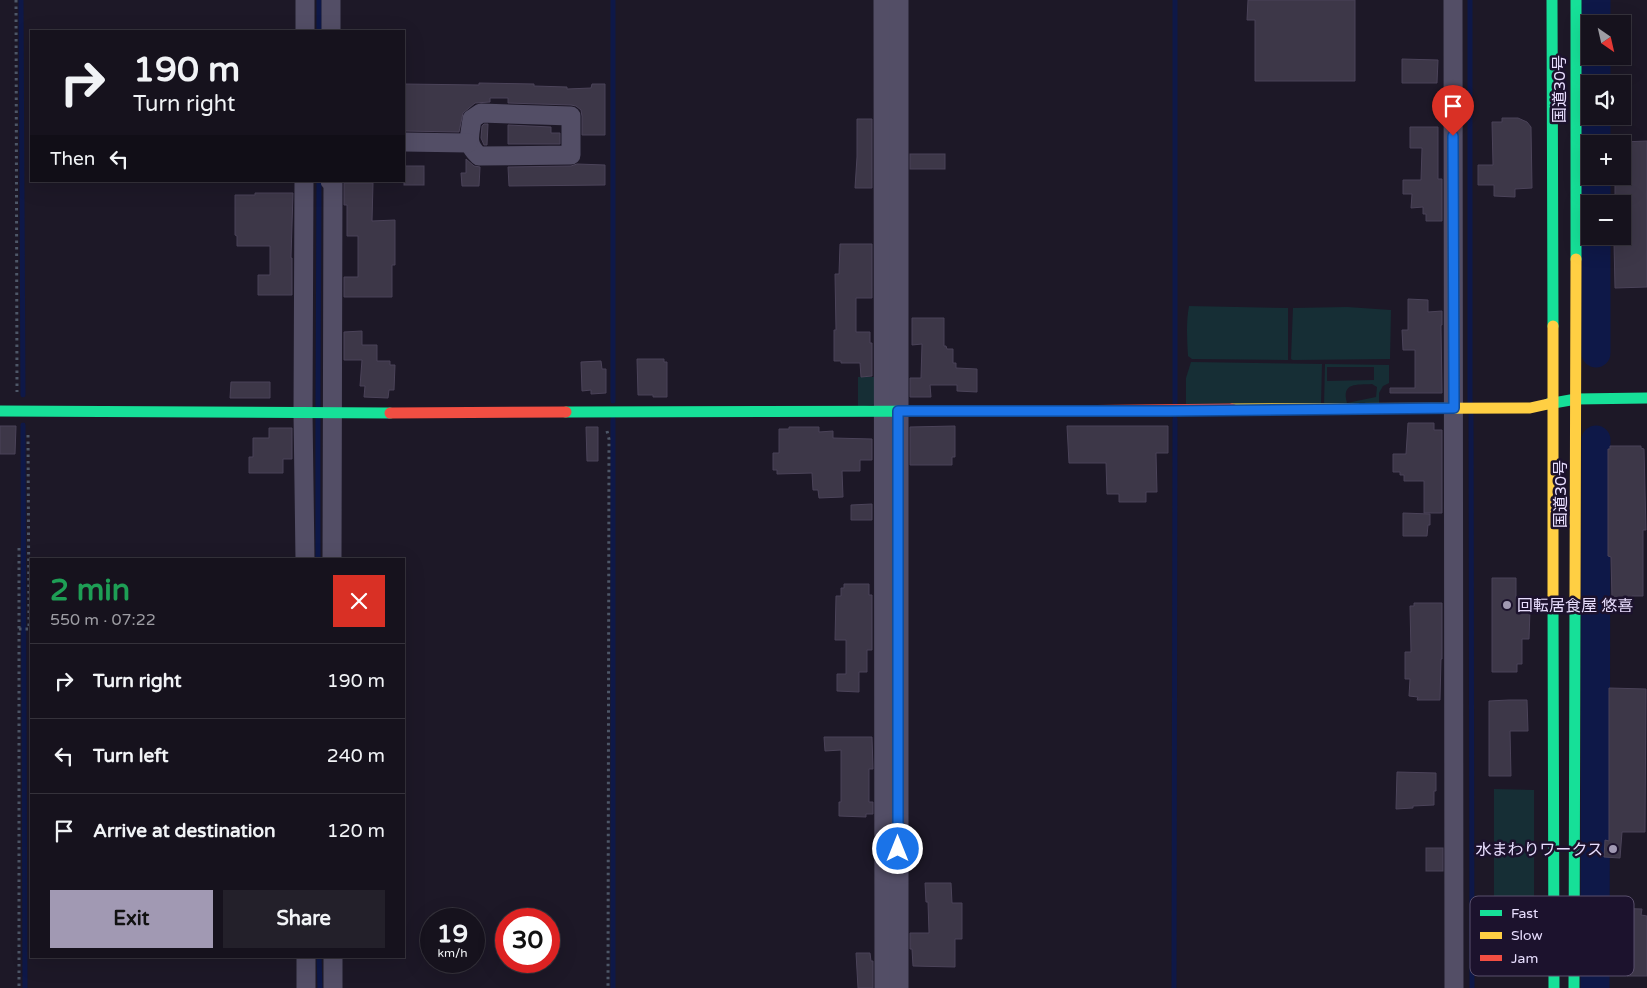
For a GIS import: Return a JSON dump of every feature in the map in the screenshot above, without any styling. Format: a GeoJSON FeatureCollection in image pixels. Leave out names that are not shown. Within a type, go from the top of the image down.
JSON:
{"type":"FeatureCollection","features":[{"type":"Feature","properties":{"kind":"main road","name":"国道30号"},"geometry":{"type":"LineString","coordinates":[[1552,0],[1554,896]]}},
{"type":"Feature","properties":{"kind":"main road","name":"国道30号"},"geometry":{"type":"LineString","coordinates":[[1574,896],[1576,0]]}},
{"type":"Feature","properties":{"kind":"main road"},"geometry":{"type":"LineString","coordinates":[[0,411],[1174,411],[1530,408],[1576,399],[1647,398]]}},
{"type":"Feature","properties":{"kind":"street"},"geometry":{"type":"LineString","coordinates":[[305,0],[305,30]]}},
{"type":"Feature","properties":{"kind":"street"},"geometry":{"type":"LineString","coordinates":[[331,0],[331,30]]}},
{"type":"Feature","properties":{"kind":"street"},"geometry":{"type":"LineString","coordinates":[[884,0],[899,988]]}},
{"type":"Feature","properties":{"kind":"street"},"geometry":{"type":"LineString","coordinates":[[884,988],[891,411],[899,0]]}},
{"type":"Feature","properties":{"kind":"street"},"geometry":{"type":"LineString","coordinates":[[1453,0],[1459,408],[1454,988]]}},
{"type":"Feature","properties":{"kind":"street"},"geometry":{"type":"LineString","coordinates":[[481,113],[570,116],[571,155],[479,156],[468,143],[472,119],[481,113]]}},
{"type":"Feature","properties":{"kind":"street"},"geometry":{"type":"LineString","coordinates":[[405,142],[468,143]]}},
{"type":"Feature","properties":{"kind":"street"},"geometry":{"type":"LineString","coordinates":[[304,182],[319,223],[328,412],[332,558]]}},
{"type":"Feature","properties":{"kind":"street"},"geometry":{"type":"LineString","coordinates":[[305,558],[307,412],[319,223],[334,182]]}},
{"type":"Feature","properties":{"kind":"street"},"geometry":{"type":"LineString","coordinates":[[306,958],[306,988]]}},
{"type":"Feature","properties":{"kind":"street"},"geometry":{"type":"LineString","coordinates":[[333,958],[333,988]]}},
{"type":"Feature","properties":{"kind":"path"},"geometry":{"type":"LineString","coordinates":[[16,0],[23,411],[24,629],[19,988]]}},
{"type":"Feature","properties":{"kind":"path"},"geometry":{"type":"LineString","coordinates":[[599,412],[609,439],[608,988]]}},
{"type":"Feature","properties":{"kind":"path"},"geometry":{"type":"LineString","coordinates":[[19,548],[24,629]]}},
{"type":"Feature","properties":{"kind":"shaded area"},"geometry":{"type":"Polygon","coordinates":[[[1189,306],[1288,308],[1288,360],[1192,359],[1188,356],[1187,325],[1189,306]]]}},
{"type":"Feature","properties":{"kind":"shaded area"},"geometry":{"type":"Polygon","coordinates":[[[1347,307],[1391,310],[1390,359],[1291,359],[1293,308],[1347,307]]]}},
{"type":"Feature","properties":{"kind":"shaded area"},"geometry":{"type":"Polygon","coordinates":[[[1191,362],[1322,364],[1321,404],[1186,405],[1186,378],[1191,362]]]}},
{"type":"Feature","properties":{"kind":"shaded area"},"geometry":{"type":"Polygon","coordinates":[[[1325,364],[1389,365],[1389,383],[1383,386],[1379,393],[1379,405],[1324,405],[1325,364]],[[1327,367],[1327,381],[1374,380],[1374,367],[1327,367]],[[1372,384],[1356,385],[1348,388],[1346,391],[1347,403],[1376,397],[1377,387],[1372,384]]]}},
{"type":"Feature","properties":{"kind":"shaded area"},"geometry":{"type":"Polygon","coordinates":[[[858,377],[878,377],[878,404],[858,407],[858,377]]]}},
{"type":"Feature","properties":{"kind":"shaded area"},"geometry":{"type":"Polygon","coordinates":[[[1494,789],[1534,790],[1534,896],[1494,896],[1494,789]]]}},
{"type":"Feature","properties":{"kind":"building"},"geometry":{"type":"Polygon","coordinates":[[[1248,0],[1355,0],[1355,81],[1255,81],[1255,20],[1247,20],[1248,0]]]}},
{"type":"Feature","properties":{"kind":"building"},"geometry":{"type":"Polygon","coordinates":[[[1402,59],[1438,60],[1437,83],[1402,83],[1402,59]]]}},
{"type":"Feature","properties":{"kind":"building"},"geometry":{"type":"Polygon","coordinates":[[[479,83],[534,84],[534,86],[567,87],[567,89],[591,88],[592,84],[605,84],[605,135],[582,135],[581,110],[576,106],[508,103],[508,98],[490,98],[490,102],[475,103],[463,113],[459,132],[405,131],[405,84],[479,85],[479,83]]]}},
{"type":"Feature","properties":{"kind":"building"},"geometry":{"type":"Polygon","coordinates":[[[1502,118],[1518,118],[1527,122],[1531,127],[1532,188],[1515,189],[1515,197],[1494,196],[1494,185],[1478,185],[1478,165],[1493,165],[1492,122],[1502,122],[1502,118]]]}},
{"type":"Feature","properties":{"kind":"building"},"geometry":{"type":"Polygon","coordinates":[[[857,119],[872,119],[872,188],[855,188],[857,119]]]}},
{"type":"Feature","properties":{"kind":"building"},"geometry":{"type":"Polygon","coordinates":[[[488,124],[487,145],[484,145],[481,138],[482,126],[488,124]]]}},
{"type":"Feature","properties":{"kind":"building"},"geometry":{"type":"Polygon","coordinates":[[[508,125],[551,127],[551,133],[560,133],[560,144],[508,144],[508,125]]]}},
{"type":"Feature","properties":{"kind":"building"},"geometry":{"type":"Polygon","coordinates":[[[1410,127],[1438,127],[1438,179],[1442,179],[1442,221],[1426,221],[1423,207],[1411,208],[1412,194],[1403,194],[1403,180],[1421,180],[1422,148],[1410,148],[1410,127]]]}},
{"type":"Feature","properties":{"kind":"building"},"geometry":{"type":"Polygon","coordinates":[[[1647,141],[1647,287],[1615,288],[1614,245],[1631,245],[1631,195],[1615,195],[1615,185],[1631,185],[1631,142],[1647,141]]]}},
{"type":"Feature","properties":{"kind":"building"},"geometry":{"type":"Polygon","coordinates":[[[910,154],[945,154],[945,169],[910,169],[910,154]]]}},
{"type":"Feature","properties":{"kind":"building"},"geometry":{"type":"Polygon","coordinates":[[[466,159],[474,166],[480,167],[479,186],[462,186],[461,173],[466,173],[466,159]]]}},
{"type":"Feature","properties":{"kind":"building"},"geometry":{"type":"Polygon","coordinates":[[[577,164],[605,165],[605,185],[509,186],[508,167],[571,166],[577,164]]]}},
{"type":"Feature","properties":{"kind":"building"},"geometry":{"type":"Polygon","coordinates":[[[405,166],[424,166],[424,185],[404,185],[405,166]]]}},
{"type":"Feature","properties":{"kind":"building"},"geometry":{"type":"Polygon","coordinates":[[[344,183],[373,183],[372,221],[395,220],[395,265],[392,265],[392,297],[344,297],[344,277],[358,277],[358,236],[347,236],[347,205],[344,205],[344,183]]]}},
{"type":"Feature","properties":{"kind":"building"},"geometry":{"type":"Polygon","coordinates":[[[255,193],[293,193],[292,295],[258,295],[258,275],[270,275],[270,246],[237,246],[237,236],[235,235],[235,195],[255,195],[255,193]]]}},
{"type":"Feature","properties":{"kind":"building"},"geometry":{"type":"Polygon","coordinates":[[[840,244],[872,244],[872,298],[856,298],[856,332],[870,332],[872,376],[861,377],[860,363],[834,361],[834,330],[836,330],[835,274],[839,274],[840,244]]]}},
{"type":"Feature","properties":{"kind":"building"},"geometry":{"type":"Polygon","coordinates":[[[1408,299],[1428,300],[1428,312],[1442,311],[1442,393],[1390,393],[1390,388],[1415,388],[1415,350],[1403,350],[1402,330],[1408,330],[1408,299]]]}},
{"type":"Feature","properties":{"kind":"building"},"geometry":{"type":"Polygon","coordinates":[[[912,318],[944,318],[944,346],[947,349],[953,349],[953,363],[956,363],[956,368],[977,369],[977,392],[957,391],[957,385],[930,385],[931,397],[910,397],[910,378],[921,378],[922,344],[912,345],[912,318]]]}},
{"type":"Feature","properties":{"kind":"building"},"geometry":{"type":"Polygon","coordinates":[[[362,331],[362,345],[377,345],[377,361],[390,361],[390,365],[395,365],[394,390],[389,390],[388,398],[364,397],[365,386],[360,386],[362,360],[344,360],[344,332],[362,331]]]}},
{"type":"Feature","properties":{"kind":"building"},"geometry":{"type":"Polygon","coordinates":[[[637,359],[664,359],[664,362],[667,362],[667,397],[638,395],[637,359]]]}},
{"type":"Feature","properties":{"kind":"building"},"geometry":{"type":"Polygon","coordinates":[[[601,361],[602,369],[606,369],[606,393],[591,394],[591,390],[582,391],[581,362],[601,361]]]}},
{"type":"Feature","properties":{"kind":"building"},"geometry":{"type":"Polygon","coordinates":[[[231,382],[270,382],[270,398],[230,398],[231,382]]]}},
{"type":"Feature","properties":{"kind":"building"},"geometry":{"type":"Polygon","coordinates":[[[1408,423],[1434,423],[1434,430],[1442,430],[1442,513],[1424,513],[1424,481],[1404,481],[1404,475],[1400,475],[1400,472],[1393,472],[1393,454],[1406,454],[1408,423]]]}},
{"type":"Feature","properties":{"kind":"building"},"geometry":{"type":"Polygon","coordinates":[[[0,426],[16,426],[15,454],[0,454],[0,426]]]}},
{"type":"Feature","properties":{"kind":"building"},"geometry":{"type":"Polygon","coordinates":[[[955,426],[955,457],[952,457],[952,465],[910,465],[910,427],[955,426]]]}},
{"type":"Feature","properties":{"kind":"building"},"geometry":{"type":"Polygon","coordinates":[[[1067,426],[1168,426],[1168,453],[1156,453],[1157,492],[1146,492],[1146,502],[1119,502],[1119,494],[1107,494],[1106,463],[1069,463],[1067,426]]]}},
{"type":"Feature","properties":{"kind":"building"},"geometry":{"type":"Polygon","coordinates":[[[586,427],[598,427],[598,461],[587,461],[586,427]]]}},
{"type":"Feature","properties":{"kind":"building"},"geometry":{"type":"Polygon","coordinates":[[[789,427],[819,427],[819,432],[833,431],[833,438],[872,439],[872,460],[860,460],[860,471],[842,471],[843,497],[819,498],[818,490],[813,490],[812,473],[777,474],[777,470],[773,470],[773,453],[779,453],[779,429],[789,429],[789,427]]]}},
{"type":"Feature","properties":{"kind":"building"},"geometry":{"type":"Polygon","coordinates":[[[269,428],[292,428],[292,459],[283,459],[283,473],[249,473],[249,457],[253,457],[253,438],[269,438],[269,428]]]}},
{"type":"Feature","properties":{"kind":"building"},"geometry":{"type":"Polygon","coordinates":[[[1610,446],[1641,446],[1644,449],[1646,530],[1643,530],[1643,596],[1632,596],[1632,599],[1612,600],[1611,557],[1608,556],[1608,449],[1610,449],[1610,446]]]}},
{"type":"Feature","properties":{"kind":"building"},"geometry":{"type":"Polygon","coordinates":[[[872,504],[872,520],[851,520],[851,505],[872,504]]]}},
{"type":"Feature","properties":{"kind":"building"},"geometry":{"type":"Polygon","coordinates":[[[1403,513],[1430,514],[1427,536],[1403,536],[1403,513]]]}},
{"type":"Feature","properties":{"kind":"building","name":"回転居食屋 悠喜"},"geometry":{"type":"Polygon","coordinates":[[[1492,578],[1516,578],[1516,599],[1522,599],[1522,610],[1530,610],[1529,639],[1522,639],[1522,664],[1517,664],[1517,672],[1492,672],[1492,578]]]}},
{"type":"Feature","properties":{"kind":"building"},"geometry":{"type":"Polygon","coordinates":[[[844,584],[869,584],[869,595],[872,595],[872,650],[867,650],[867,672],[859,672],[859,692],[837,691],[837,674],[846,674],[846,640],[835,640],[836,596],[841,596],[841,588],[844,588],[844,584]]]}},
{"type":"Feature","properties":{"kind":"building"},"geometry":{"type":"Polygon","coordinates":[[[1414,603],[1442,603],[1440,700],[1417,700],[1418,697],[1409,696],[1410,679],[1405,679],[1405,652],[1411,652],[1410,606],[1414,606],[1414,603]]]}},
{"type":"Feature","properties":{"kind":"building"},"geometry":{"type":"Polygon","coordinates":[[[1609,688],[1646,689],[1645,832],[1622,832],[1620,858],[1604,857],[1605,840],[1609,841],[1609,688]]]}},
{"type":"Feature","properties":{"kind":"building"},"geometry":{"type":"Polygon","coordinates":[[[1527,700],[1528,731],[1510,731],[1511,776],[1489,776],[1489,701],[1527,700]]]}},
{"type":"Feature","properties":{"kind":"building"},"geometry":{"type":"Polygon","coordinates":[[[824,737],[872,737],[873,769],[869,769],[869,802],[873,802],[873,814],[866,814],[866,817],[839,816],[839,802],[841,802],[841,750],[825,751],[824,737]]]}},
{"type":"Feature","properties":{"kind":"building"},"geometry":{"type":"Polygon","coordinates":[[[1397,772],[1436,773],[1434,805],[1396,809],[1397,772]]]}},
{"type":"Feature","properties":{"kind":"building"},"geometry":{"type":"Polygon","coordinates":[[[1426,848],[1443,848],[1443,871],[1426,871],[1426,848]]]}},
{"type":"Feature","properties":{"kind":"building"},"geometry":{"type":"Polygon","coordinates":[[[925,883],[951,883],[952,903],[962,903],[962,939],[955,939],[955,967],[913,966],[910,933],[929,933],[925,883]]]}},
{"type":"Feature","properties":{"kind":"building"},"geometry":{"type":"Polygon","coordinates":[[[1634,909],[1642,909],[1641,915],[1647,916],[1647,976],[1634,976],[1634,909]]]}},
{"type":"Feature","properties":{"kind":"building"},"geometry":{"type":"Polygon","coordinates":[[[856,953],[870,953],[871,961],[873,961],[873,988],[858,988],[856,953]]]}},
{"type":"Feature","properties":{"kind":"waterway"},"geometry":{"type":"LineString","coordinates":[[21,0],[23,395]]}},
{"type":"Feature","properties":{"kind":"waterway"},"geometry":{"type":"LineString","coordinates":[[319,0],[319,30]]}},
{"type":"Feature","properties":{"kind":"waterway"},"geometry":{"type":"LineString","coordinates":[[613,0],[613,401]]}},
{"type":"Feature","properties":{"kind":"waterway"},"geometry":{"type":"LineString","coordinates":[[1175,0],[1175,403]]}},
{"type":"Feature","properties":{"kind":"waterway"},"geometry":{"type":"LineString","coordinates":[[1470,0],[1470,402]]}},
{"type":"Feature","properties":{"kind":"waterway"},"geometry":{"type":"LineString","coordinates":[[1596,0],[1596,15]]}},
{"type":"Feature","properties":{"kind":"waterway"},"geometry":{"type":"LineString","coordinates":[[1596,65],[1596,75]]}},
{"type":"Feature","properties":{"kind":"waterway"},"geometry":{"type":"LineString","coordinates":[[1596,125],[1596,135]]}},
{"type":"Feature","properties":{"kind":"waterway"},"geometry":{"type":"LineString","coordinates":[[318,406],[319,182]]}},
{"type":"Feature","properties":{"kind":"waterway"},"geometry":{"type":"LineString","coordinates":[[1596,185],[1596,195]]}},
{"type":"Feature","properties":{"kind":"waterway"},"geometry":{"type":"LineString","coordinates":[[1596,245],[1596,353]]}},
{"type":"Feature","properties":{"kind":"waterway"},"geometry":{"type":"LineString","coordinates":[[1471,415],[1472,896]]}},
{"type":"Feature","properties":{"kind":"waterway"},"geometry":{"type":"LineString","coordinates":[[318,419],[318,558]]}},
{"type":"Feature","properties":{"kind":"waterway"},"geometry":{"type":"LineString","coordinates":[[613,419],[613,988]]}},
{"type":"Feature","properties":{"kind":"waterway"},"geometry":{"type":"LineString","coordinates":[[1174,988],[1175,419]]}},
{"type":"Feature","properties":{"kind":"waterway"},"geometry":{"type":"LineString","coordinates":[[23,425],[25,988]]}},
{"type":"Feature","properties":{"kind":"waterway"},"geometry":{"type":"LineString","coordinates":[[1595,896],[1596,440]]}},
{"type":"Feature","properties":{"kind":"waterway"},"geometry":{"type":"LineString","coordinates":[[319,958],[320,988]]}},
{"type":"Feature","properties":{"kind":"waterway"},"geometry":{"type":"LineString","coordinates":[[1472,976],[1472,988]]}},
{"type":"Feature","properties":{"kind":"waterway"},"geometry":{"type":"LineString","coordinates":[[1595,976],[1595,988]]}},
{"type":"Feature","properties":{"kind":"traffic: fast"},"geometry":{"type":"LineString","coordinates":[[1552,0],[1553,326]]}},
{"type":"Feature","properties":{"kind":"traffic: fast"},"geometry":{"type":"LineString","coordinates":[[1576,0],[1576,259]]}},
{"type":"Feature","properties":{"kind":"traffic: fast"},"geometry":{"type":"LineString","coordinates":[[1548,404],[1576,399],[1647,398]]}},
{"type":"Feature","properties":{"kind":"traffic: fast"},"geometry":{"type":"LineString","coordinates":[[0,411],[390,413]]}},
{"type":"Feature","properties":{"kind":"traffic: fast"},"geometry":{"type":"LineString","coordinates":[[566,412],[1052,411]]}},
{"type":"Feature","properties":{"kind":"traffic: fast"},"geometry":{"type":"LineString","coordinates":[[1553,599],[1554,896]]}},
{"type":"Feature","properties":{"kind":"traffic: fast"},"geometry":{"type":"LineString","coordinates":[[1574,896],[1575,602]]}},
{"type":"Feature","properties":{"kind":"traffic: fast"},"geometry":{"type":"LineString","coordinates":[[1554,976],[1554,988]]}},
{"type":"Feature","properties":{"kind":"traffic: fast"},"geometry":{"type":"LineString","coordinates":[[1574,976],[1574,988]]}},
{"type":"Feature","properties":{"kind":"traffic: slow"},"geometry":{"type":"LineString","coordinates":[[1575,602],[1576,259]]}},
{"type":"Feature","properties":{"kind":"traffic: slow"},"geometry":{"type":"LineString","coordinates":[[1553,326],[1553,599]]}},
{"type":"Feature","properties":{"kind":"traffic: slow"},"geometry":{"type":"LineString","coordinates":[[1232,409],[1530,408],[1548,404]]}},
{"type":"Feature","properties":{"kind":"traffic: jam"},"geometry":{"type":"LineString","coordinates":[[1052,411],[1232,409]]}},
{"type":"Feature","properties":{"kind":"traffic: jam"},"geometry":{"type":"LineString","coordinates":[[390,413],[566,412]]}},
{"type":"Feature","properties":{"kind":"place","name":"回転居食屋 悠喜"},"geometry":{"type":"Point","coordinates":[1507,605]}},
{"type":"Feature","properties":{"kind":"place","name":"水まわりワークス"},"geometry":{"type":"Point","coordinates":[1613,849]}},
{"type":"Feature","properties":{"kind":"route"},"geometry":{"type":"LineString","coordinates":[[898,849],[898,411],[1454,408],[1453,136]]}}]}
